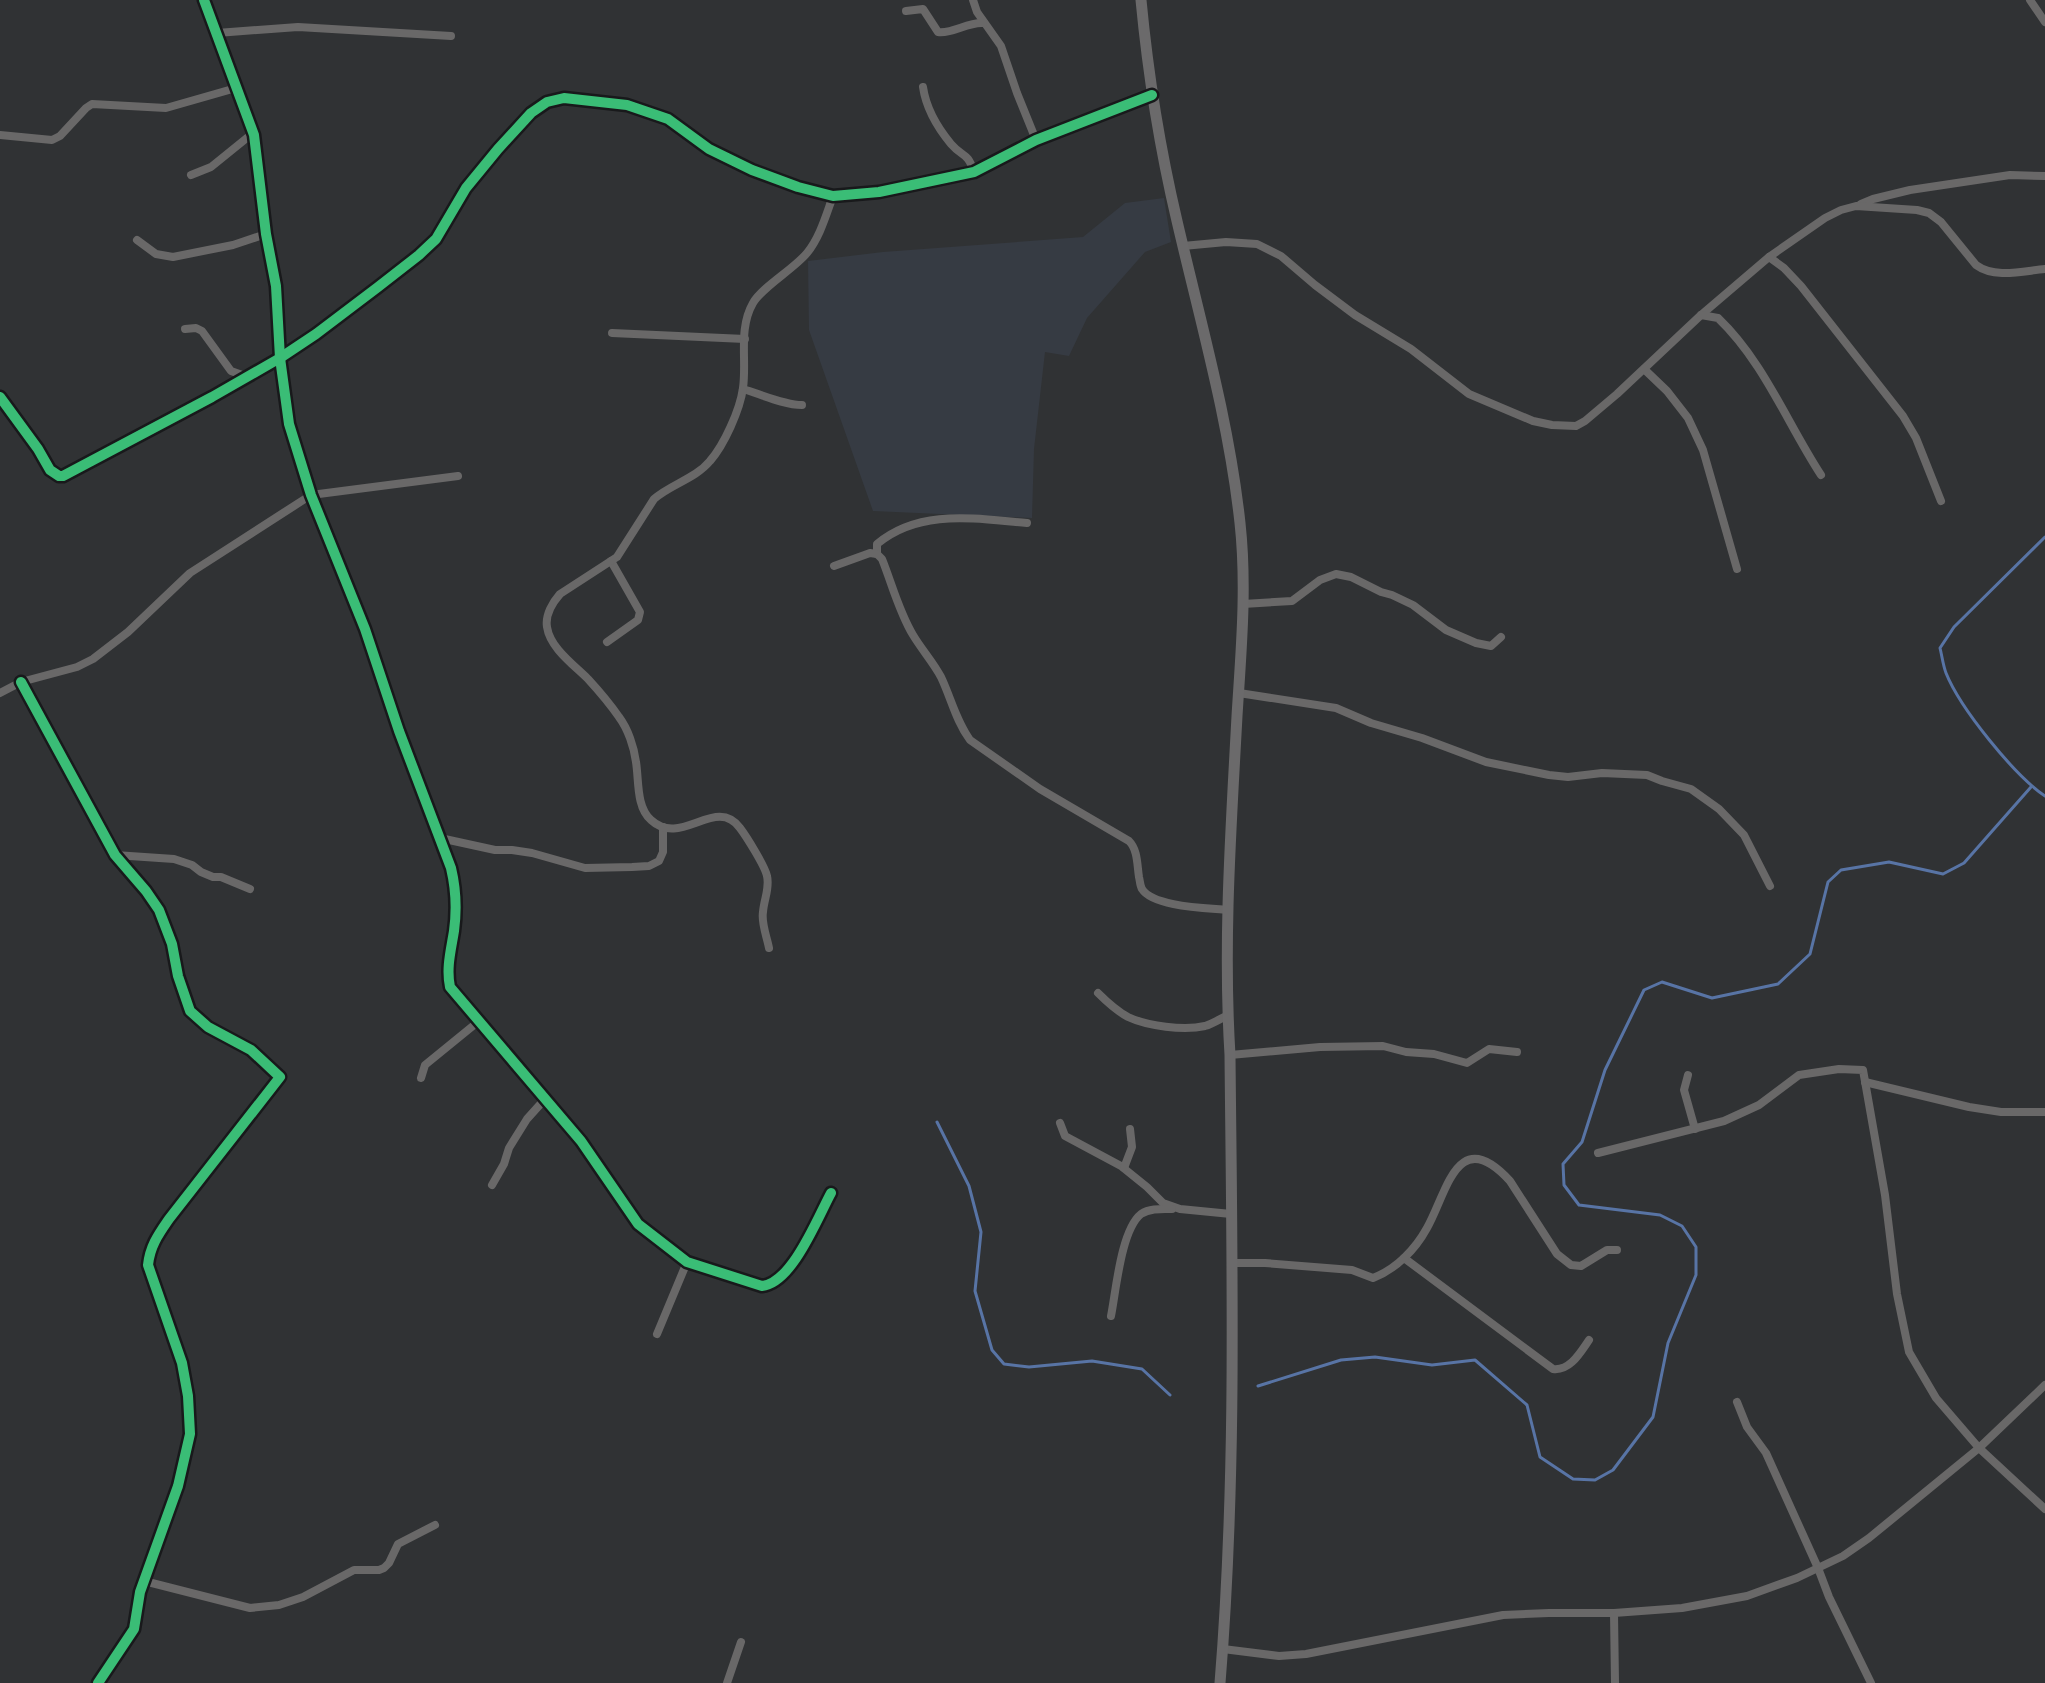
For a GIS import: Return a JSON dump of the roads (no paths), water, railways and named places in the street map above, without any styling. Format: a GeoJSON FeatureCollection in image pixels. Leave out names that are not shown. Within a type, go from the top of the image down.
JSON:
{"type":"FeatureCollection","features":[{"type":"Feature","properties":{"kind":"main road"},"geometry":{"type":"LineString","coordinates":[[1141,0],[1152,95],[1231,458],[1241,525],[1243,604],[1227,910],[1231,1416],[1220,1683]]}},
{"type":"Feature","properties":{"kind":"street"},"geometry":{"type":"LineString","coordinates":[[204,0],[253,133],[276,286],[280,358],[289,424],[311,495],[365,629],[455,884],[454,926],[447,973],[450,987],[581,1141],[638,1224],[687,1262],[768,1286],[778,1281],[795,1260],[831,1193]]}},
{"type":"Feature","properties":{"kind":"street"},"geometry":{"type":"LineString","coordinates":[[973,0],[983,23],[1001,46],[1036,140]]}},
{"type":"Feature","properties":{"kind":"street"},"geometry":{"type":"LineString","coordinates":[[2030,0],[2045,22]]}},
{"type":"Feature","properties":{"kind":"street"},"geometry":{"type":"LineString","coordinates":[[906,11],[923,9],[938,32],[943,33],[974,22],[983,23]]}},
{"type":"Feature","properties":{"kind":"street"},"geometry":{"type":"LineString","coordinates":[[217,33],[298,27],[451,36]]}},
{"type":"Feature","properties":{"kind":"street"},"geometry":{"type":"LineString","coordinates":[[923,87],[932,116],[953,147],[970,159],[974,172]]}},
{"type":"Feature","properties":{"kind":"street"},"geometry":{"type":"LineString","coordinates":[[0,135],[52,140],[92,104],[166,108],[236,88]]}},
{"type":"Feature","properties":{"kind":"street"},"geometry":{"type":"LineString","coordinates":[[0,397],[50,470],[63,476],[248,377],[316,334],[419,255],[436,239],[466,188],[498,149],[531,113],[547,102],[564,98],[627,105],[668,119],[709,149],[752,170],[833,196],[879,192],[974,172],[1036,140],[1152,95]]}},
{"type":"Feature","properties":{"kind":"street"},"geometry":{"type":"LineString","coordinates":[[191,175],[211,167],[253,133]]}},
{"type":"Feature","properties":{"kind":"street"},"geometry":{"type":"LineString","coordinates":[[1183,246],[1226,242],[1257,244],[1281,256],[1355,315],[1411,349],[1469,394],[1533,421],[1576,426],[1769,257],[1825,218],[1873,199],[1910,190],[2010,175],[2045,176]]}},
{"type":"Feature","properties":{"kind":"street"},"geometry":{"type":"LineString","coordinates":[[769,948],[762,913],[767,874],[740,827],[728,817],[720,816],[675,829],[652,822],[641,803],[636,760],[619,716],[555,644],[547,627],[547,617],[560,594],[617,557],[654,499],[702,470],[711,460],[734,416],[743,389],[746,318],[754,301],[807,252],[822,226],[833,196]]}},
{"type":"Feature","properties":{"kind":"street"},"geometry":{"type":"LineString","coordinates":[[1856,206],[1929,213],[1941,222],[1981,269],[2005,273],[2045,269]]}},
{"type":"Feature","properties":{"kind":"street"},"geometry":{"type":"LineString","coordinates":[[137,240],[156,254],[173,257],[233,245],[266,234]]}},
{"type":"Feature","properties":{"kind":"street"},"geometry":{"type":"LineString","coordinates":[[1769,257],[1801,286],[1903,416],[1916,438],[1941,501]]}},
{"type":"Feature","properties":{"kind":"street"},"geometry":{"type":"LineString","coordinates":[[1701,315],[1718,318],[1754,362],[1821,475]]}},
{"type":"Feature","properties":{"kind":"street"},"geometry":{"type":"LineString","coordinates":[[185,329],[202,331],[231,371],[248,377]]}},
{"type":"Feature","properties":{"kind":"street"},"geometry":{"type":"LineString","coordinates":[[612,333],[745,339]]}},
{"type":"Feature","properties":{"kind":"street"},"geometry":{"type":"LineString","coordinates":[[1644,369],[1688,418],[1703,450],[1737,569]]}},
{"type":"Feature","properties":{"kind":"street"},"geometry":{"type":"LineString","coordinates":[[743,389],[768,399],[802,405]]}},
{"type":"Feature","properties":{"kind":"street"},"geometry":{"type":"LineString","coordinates":[[0,693],[21,682],[77,667],[93,659],[128,632],[182,579],[311,495],[458,476]]}},
{"type":"Feature","properties":{"kind":"street"},"geometry":{"type":"LineString","coordinates":[[877,554],[877,544],[888,535],[936,518],[1027,523]]}},
{"type":"Feature","properties":{"kind":"street"},"geometry":{"type":"LineString","coordinates":[[834,566],[870,553],[882,559],[904,618],[913,636],[930,657],[970,740],[1040,789],[1129,841],[1134,846],[1140,884],[1148,896],[1175,905],[1227,910]]}},
{"type":"Feature","properties":{"kind":"street"},"geometry":{"type":"LineString","coordinates":[[607,642],[640,617],[611,561]]}},
{"type":"Feature","properties":{"kind":"street"},"geometry":{"type":"LineString","coordinates":[[1243,604],[1292,601],[1320,580],[1336,574],[1351,577],[1413,605],[1446,630],[1476,643],[1491,646],[1501,637]]}},
{"type":"Feature","properties":{"kind":"street"},"geometry":{"type":"LineString","coordinates":[[21,682],[115,855],[159,910],[172,944],[178,976],[190,1011],[208,1027],[251,1050],[280,1077],[169,1219],[150,1251],[148,1265],[182,1363],[190,1434],[178,1486],[140,1592],[134,1629],[98,1683]]}},
{"type":"Feature","properties":{"kind":"street"},"geometry":{"type":"LineString","coordinates":[[1239,693],[1336,708],[1486,762],[1568,777],[1602,773],[1647,775],[1691,789],[1719,809],[1744,835],[1770,886]]}},
{"type":"Feature","properties":{"kind":"street"},"geometry":{"type":"LineString","coordinates":[[440,838],[495,850],[532,853],[585,868],[632,867],[649,866],[659,861],[663,852],[663,827]]}},
{"type":"Feature","properties":{"kind":"street"},"geometry":{"type":"LineString","coordinates":[[115,855],[174,859],[192,865],[205,874],[250,889]]}},
{"type":"Feature","properties":{"kind":"street"},"geometry":{"type":"LineString","coordinates":[[1098,993],[1130,1018],[1156,1025],[1202,1027],[1228,1015]]}},
{"type":"Feature","properties":{"kind":"street"},"geometry":{"type":"LineString","coordinates":[[421,1078],[425,1065],[479,1021]]}},
{"type":"Feature","properties":{"kind":"street"},"geometry":{"type":"LineString","coordinates":[[1230,1055],[1320,1047],[1383,1046],[1467,1063],[1489,1049],[1517,1052]]}},
{"type":"Feature","properties":{"kind":"street"},"geometry":{"type":"LineString","coordinates":[[1598,1153],[1695,1129],[1747,1111],[1799,1075],[1839,1069],[1863,1070],[1885,1195],[1897,1294],[1909,1352],[1936,1398],[1979,1448],[2045,1509]]}},
{"type":"Feature","properties":{"kind":"street"},"geometry":{"type":"LineString","coordinates":[[1688,1075],[1684,1090],[1695,1129]]}},
{"type":"Feature","properties":{"kind":"street"},"geometry":{"type":"LineString","coordinates":[[1865,1082],[1969,1107],[2001,1112],[2045,1112]]}},
{"type":"Feature","properties":{"kind":"street"},"geometry":{"type":"LineString","coordinates":[[492,1185],[520,1130],[545,1099]]}},
{"type":"Feature","properties":{"kind":"street"},"geometry":{"type":"LineString","coordinates":[[1060,1123],[1065,1136],[1124,1168],[1163,1203],[1180,1209]]}},
{"type":"Feature","properties":{"kind":"street"},"geometry":{"type":"LineString","coordinates":[[1124,1168],[1132,1147],[1130,1129]]}},
{"type":"Feature","properties":{"kind":"street"},"geometry":{"type":"LineString","coordinates":[[1231,1263],[1352,1270],[1373,1278],[1393,1268],[1404,1258],[1427,1229],[1450,1176],[1458,1166],[1474,1160],[1486,1161],[1503,1173],[1557,1254],[1571,1265],[1581,1266],[1607,1250],[1617,1250]]}},
{"type":"Feature","properties":{"kind":"street"},"geometry":{"type":"LineString","coordinates":[[1111,1316],[1124,1246],[1141,1215],[1152,1210],[1180,1209],[1231,1214]]}},
{"type":"Feature","properties":{"kind":"street"},"geometry":{"type":"LineString","coordinates":[[1404,1258],[1553,1369],[1568,1366],[1589,1340]]}},
{"type":"Feature","properties":{"kind":"street"},"geometry":{"type":"LineString","coordinates":[[657,1334],[687,1262]]}},
{"type":"Feature","properties":{"kind":"street"},"geometry":{"type":"LineString","coordinates":[[1223,1649],[1279,1656],[1306,1654],[1503,1615],[1682,1608],[1747,1596],[1797,1578],[1843,1556],[1869,1538],[1979,1448],[2045,1385]]}},
{"type":"Feature","properties":{"kind":"street"},"geometry":{"type":"LineString","coordinates":[[1737,1402],[1747,1427],[1766,1453],[1870,1683]]}},
{"type":"Feature","properties":{"kind":"street"},"geometry":{"type":"LineString","coordinates":[[144,1581],[250,1608],[279,1605],[303,1597],[354,1570],[384,1568],[398,1544],[435,1525]]}},
{"type":"Feature","properties":{"kind":"street"},"geometry":{"type":"LineString","coordinates":[[1614,1613],[1615,1683]]}},
{"type":"Feature","properties":{"kind":"street"},"geometry":{"type":"LineString","coordinates":[[727,1683],[741,1642]]}},
{"type":"Feature","properties":{"kind":"waterway"},"geometry":{"type":"LineString","coordinates":[[2045,537],[1954,627],[1940,648],[1946,673],[1975,722],[2018,773],[2045,796]]}},
{"type":"Feature","properties":{"kind":"waterway"},"geometry":{"type":"LineString","coordinates":[[1258,1386],[1341,1360],[1375,1357],[1432,1365],[1475,1360],[1527,1405],[1540,1457],[1573,1479],[1595,1480],[1613,1470],[1653,1417],[1668,1343],[1696,1275],[1696,1247],[1682,1226],[1660,1215],[1579,1205],[1564,1185],[1563,1164],[1582,1142],[1605,1070],[1644,990],[1662,982],[1712,998],[1778,984],[1810,954],[1828,882],[1841,870],[1889,862],[1943,874],[1964,863],[2031,787]]}},
{"type":"Feature","properties":{"kind":"waterway"},"geometry":{"type":"LineString","coordinates":[[937,1122],[969,1186],[981,1232],[975,1291],[992,1350],[1004,1364],[1029,1367],[1092,1361],[1142,1369],[1170,1395]]}}]}
